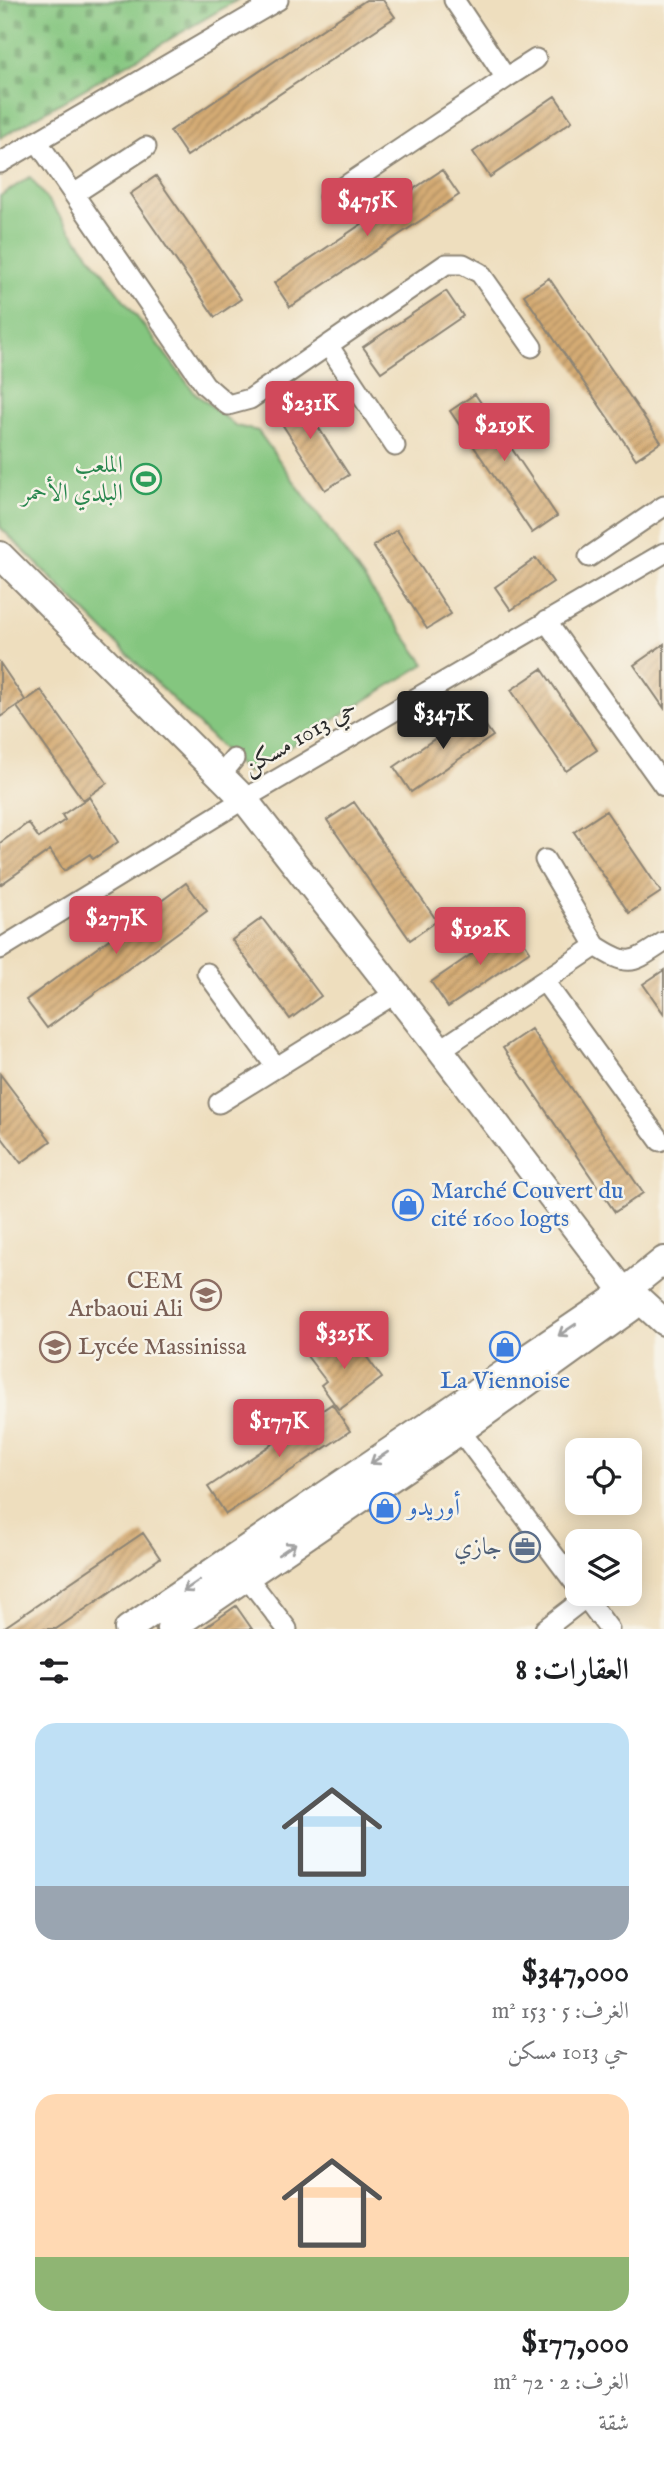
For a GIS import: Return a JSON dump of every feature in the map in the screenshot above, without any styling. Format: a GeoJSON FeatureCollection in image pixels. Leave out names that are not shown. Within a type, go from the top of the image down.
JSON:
{"type":"FeatureCollection","features":[{"type":"Feature","properties":{"kind":"main road"},"geometry":{"type":"LineString","coordinates":[[4,566],[227,767],[244,799],[632,1296],[664,1322]]}},
{"type":"Feature","properties":{"kind":"main road"},"geometry":{"type":"LineString","coordinates":[[632,1296],[664,1260]]}},
{"type":"Feature","properties":{"kind":"main road"},"geometry":{"type":"LineString","coordinates":[[170,1629],[247,1577],[453,1422],[632,1296],[664,1283]]}},
{"type":"Feature","properties":{"kind":"main road"},"geometry":{"type":"LineString","coordinates":[[128,1629],[453,1422]]}},
{"type":"Feature","properties":{"kind":"street"},"geometry":{"type":"LineString","coordinates":[[0,163],[278,0]]}},
{"type":"Feature","properties":{"kind":"street"},"geometry":{"type":"LineString","coordinates":[[454,0],[506,78]]}},
{"type":"Feature","properties":{"kind":"street"},"geometry":{"type":"LineString","coordinates":[[328,197],[536,59]]}},
{"type":"Feature","properties":{"kind":"street"},"geometry":{"type":"LineString","coordinates":[[37,141],[205,385],[228,405],[250,399],[446,264],[463,264],[480,273],[533,347]]}},
{"type":"Feature","properties":{"kind":"street"},"geometry":{"type":"LineString","coordinates":[[74,194],[146,147]]}},
{"type":"Feature","properties":{"kind":"street"},"geometry":{"type":"LineString","coordinates":[[328,345],[395,446]]}},
{"type":"Feature","properties":{"kind":"street"},"geometry":{"type":"LineString","coordinates":[[589,556],[664,506]]}},
{"type":"Feature","properties":{"kind":"street","name":"حي 1013 مسكن"},"geometry":{"type":"LineString","coordinates":[[0,949],[244,799],[664,553]]}},
{"type":"Feature","properties":{"kind":"street"},"geometry":{"type":"LineString","coordinates":[[546,621],[664,786]]}},
{"type":"Feature","properties":{"kind":"street"},"geometry":{"type":"LineString","coordinates":[[545,860],[596,946],[613,957],[636,961],[664,942]]}},
{"type":"Feature","properties":{"kind":"street"},"geometry":{"type":"LineString","coordinates":[[440,1050],[596,946]]}},
{"type":"Feature","properties":{"kind":"street"},"geometry":{"type":"LineString","coordinates":[[207,973],[276,1068]]}},
{"type":"Feature","properties":{"kind":"street"},"geometry":{"type":"LineString","coordinates":[[544,981],[660,1142]]}},
{"type":"Feature","properties":{"kind":"street"},"geometry":{"type":"LineString","coordinates":[[219,1103],[396,993]]}},
{"type":"Feature","properties":{"kind":"street"},"geometry":{"type":"LineString","coordinates":[[453,1422],[565,1570]]}},
{"type":"Feature","properties":{"kind":"street"},"geometry":{"type":"LineString","coordinates":[[247,1577],[287,1629]]}},
{"type":"Feature","properties":{"kind":"street"},"geometry":{"type":"LineString","coordinates":[[545,1629],[569,1606]]}},
{"type":"Feature","properties":{"kind":"street"},"geometry":{"type":"LineString","coordinates":[[592,1606],[609,1629]]}},
{"type":"Feature","properties":{"kind":"green space"},"geometry":{"type":"Polygon","coordinates":[[[0,0],[237,0],[0,138],[0,0]]]}},
{"type":"Feature","properties":{"kind":"green space","name":"الملعب البلدي الأحمر"},"geometry":{"type":"Polygon","coordinates":[[[30,177],[195,393],[236,426],[258,431],[425,664],[247,773],[0,527],[0,196],[30,177]]]}},
{"type":"Feature","properties":{"kind":"building"},"geometry":{"type":"Polygon","coordinates":[[[366,0],[383,0],[395,17],[187,156],[170,131],[366,0]]]}},
{"type":"Feature","properties":{"kind":"building"},"geometry":{"type":"Polygon","coordinates":[[[555,96],[572,121],[490,177],[473,152],[555,96]]]}},
{"type":"Feature","properties":{"kind":"building"},"geometry":{"type":"Polygon","coordinates":[[[442,170],[459,195],[290,307],[274,283],[442,170]]]}},
{"type":"Feature","properties":{"kind":"building"},"geometry":{"type":"Polygon","coordinates":[[[156,176],[241,299],[215,317],[130,194],[156,176]]]}},
{"type":"Feature","properties":{"kind":"building"},"geometry":{"type":"Polygon","coordinates":[[[549,278],[661,442],[636,459],[524,295],[549,278]]]}},
{"type":"Feature","properties":{"kind":"building"},"geometry":{"type":"Polygon","coordinates":[[[446,291],[463,316],[381,372],[363,347],[446,291]]]}},
{"type":"Feature","properties":{"kind":"building"},"geometry":{"type":"Polygon","coordinates":[[[295,391],[349,475],[325,490],[271,407],[295,391]]]}},
{"type":"Feature","properties":{"kind":"building"},"geometry":{"type":"Polygon","coordinates":[[[475,394],[557,516],[532,533],[450,411],[475,394]]]}},
{"type":"Feature","properties":{"kind":"building"},"geometry":{"type":"Polygon","coordinates":[[[397,530],[451,614],[427,629],[373,546],[397,530]]]}},
{"type":"Feature","properties":{"kind":"building"},"geometry":{"type":"Polygon","coordinates":[[[536,558],[553,582],[511,610],[495,587],[536,558]]]}},
{"type":"Feature","properties":{"kind":"building"},"geometry":{"type":"Polygon","coordinates":[[[664,644],[664,708],[634,665],[664,644]]]}},
{"type":"Feature","properties":{"kind":"building"},"geometry":{"type":"Polygon","coordinates":[[[0,663],[25,700],[0,717],[0,663]]]}},
{"type":"Feature","properties":{"kind":"building"},"geometry":{"type":"Polygon","coordinates":[[[542,669],[597,750],[566,771],[511,690],[542,669]]]}},
{"type":"Feature","properties":{"kind":"building"},"geometry":{"type":"Polygon","coordinates":[[[41,690],[107,783],[83,800],[17,707],[41,690]]]}},
{"type":"Feature","properties":{"kind":"building"},"geometry":{"type":"Polygon","coordinates":[[[475,711],[493,736],[411,792],[394,767],[475,711]]]}},
{"type":"Feature","properties":{"kind":"building"},"geometry":{"type":"Polygon","coordinates":[[[89,797],[118,842],[93,859],[90,854],[64,871],[50,850],[0,885],[0,843],[28,823],[39,838],[65,820],[62,815],[89,797]]]}},
{"type":"Feature","properties":{"kind":"building"},"geometry":{"type":"Polygon","coordinates":[[[354,802],[437,921],[410,940],[327,820],[354,802]]]}},
{"type":"Feature","properties":{"kind":"building"},"geometry":{"type":"Polygon","coordinates":[[[606,811],[661,892],[629,913],[574,832],[606,811]]]}},
{"type":"Feature","properties":{"kind":"building"},"geometry":{"type":"Polygon","coordinates":[[[186,883],[207,911],[47,1028],[26,1000],[186,883]]]}},
{"type":"Feature","properties":{"kind":"building"},"geometry":{"type":"Polygon","coordinates":[[[262,918],[321,996],[290,1019],[232,940],[262,918]]]}},
{"type":"Feature","properties":{"kind":"building"},"geometry":{"type":"Polygon","coordinates":[[[513,926],[530,951],[448,1007],[431,982],[513,926]]]}},
{"type":"Feature","properties":{"kind":"building"},"geometry":{"type":"Polygon","coordinates":[[[664,970],[664,1014],[643,984],[664,970]]]}},
{"type":"Feature","properties":{"kind":"building"},"geometry":{"type":"Polygon","coordinates":[[[531,1029],[643,1193],[615,1212],[503,1048],[531,1029]]]}},
{"type":"Feature","properties":{"kind":"building"},"geometry":{"type":"Polygon","coordinates":[[[0,1074],[51,1141],[21,1163],[0,1135],[0,1074]]]}},
{"type":"Feature","properties":{"kind":"building"},"geometry":{"type":"Polygon","coordinates":[[[336,1335],[343,1345],[348,1341],[359,1355],[363,1352],[382,1378],[339,1410],[321,1385],[326,1381],[307,1356],[336,1335]]]}},
{"type":"Feature","properties":{"kind":"building"},"geometry":{"type":"Polygon","coordinates":[[[332,1404],[350,1431],[226,1514],[208,1487],[332,1404]]]}},
{"type":"Feature","properties":{"kind":"building"},"geometry":{"type":"Polygon","coordinates":[[[143,1533],[160,1558],[56,1629],[2,1629],[143,1533]]]}},
{"type":"Feature","properties":{"kind":"building"},"geometry":{"type":"Polygon","coordinates":[[[236,1606],[252,1629],[203,1629],[236,1606]]]}},
{"type":"Feature","properties":{"kind":"place","name":"الملعب البلدي الأحمر"},"geometry":{"type":"Point","coordinates":[146,479]}},
{"type":"Feature","properties":{"kind":"place","name":"Marché Couvert du cité 1600 logts"},"geometry":{"type":"Point","coordinates":[408,1205]}},
{"type":"Feature","properties":{"kind":"place","name":"CEM Arbaoui Ali"},"geometry":{"type":"Point","coordinates":[206,1295]}},
{"type":"Feature","properties":{"kind":"place","name":"Lycée Massinissa"},"geometry":{"type":"Point","coordinates":[55,1347]}},
{"type":"Feature","properties":{"kind":"place","name":"La Viennoise"},"geometry":{"type":"Point","coordinates":[505,1347]}},
{"type":"Feature","properties":{"kind":"place","name":"أوريدو"},"geometry":{"type":"Point","coordinates":[385,1508]}},
{"type":"Feature","properties":{"kind":"place","name":"جازي"},"geometry":{"type":"Point","coordinates":[525,1547]}}]}
